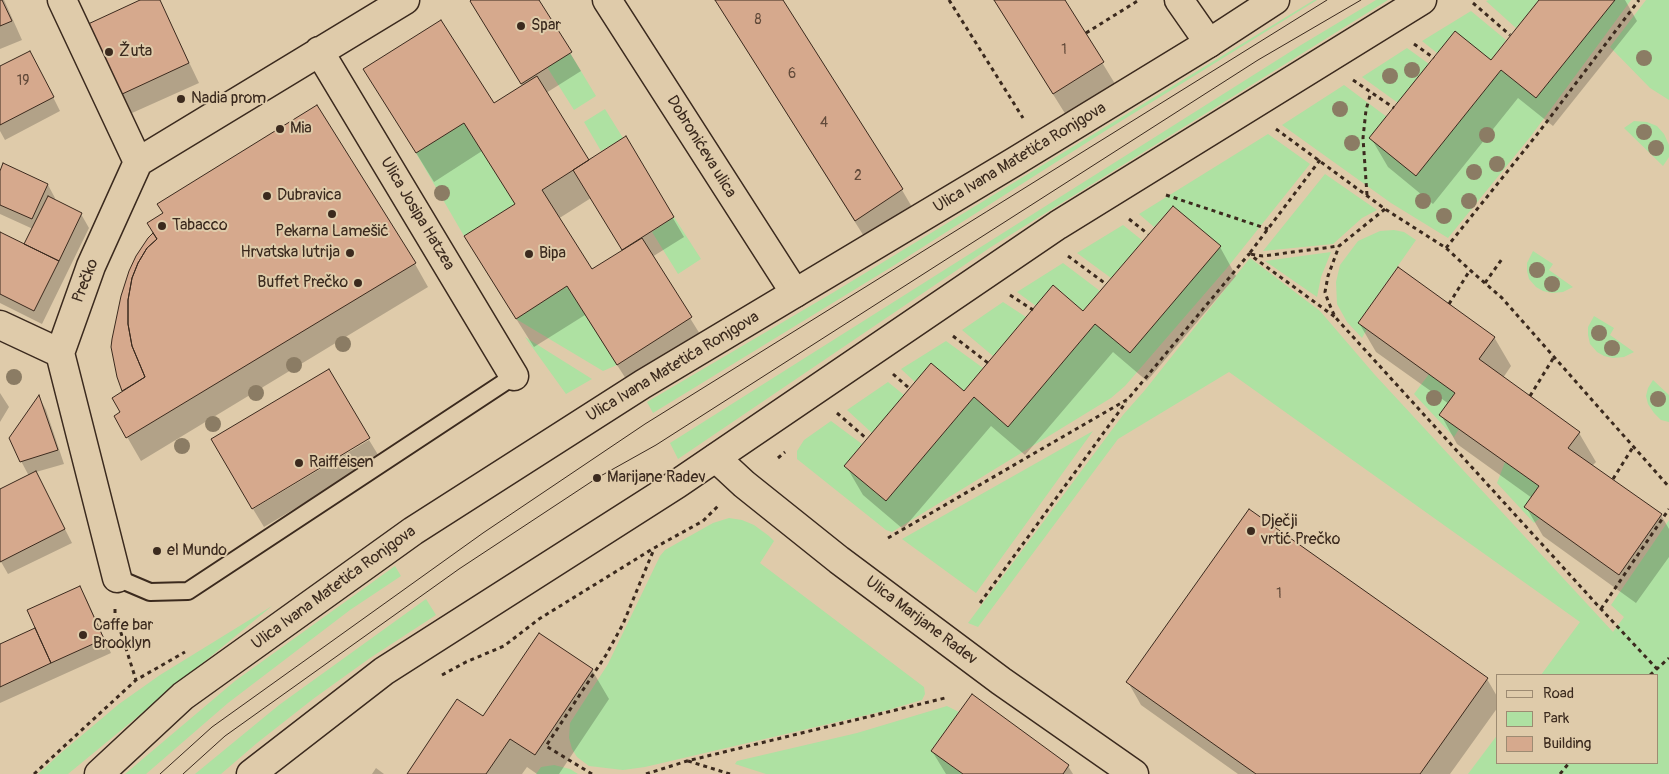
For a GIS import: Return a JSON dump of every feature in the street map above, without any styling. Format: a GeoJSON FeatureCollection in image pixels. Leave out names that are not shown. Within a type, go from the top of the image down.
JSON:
{"type":"FeatureCollection","features":[{"type":"Feature","properties":{"kind":"street"},"geometry":{"type":"LineString","coordinates":[[62,0],[138,162],[405,0]]}},
{"type":"Feature","properties":{"kind":"street","name":"Dobronićeva ulica"},"geometry":{"type":"LineString","coordinates":[[607,0],[795,293]]}},
{"type":"Feature","properties":{"kind":"street"},"geometry":{"type":"LineString","coordinates":[[1179,0],[1209,43]]}},
{"type":"Feature","properties":{"kind":"street","name":"Ulica Ivana Matetića Ronjgova"},"geometry":{"type":"LineString","coordinates":[[99,774],[182,696],[413,531],[643,384],[1209,43],[1275,0]]}},
{"type":"Feature","properties":{"kind":"street"},"geometry":{"type":"LineString","coordinates":[[251,774],[384,671],[716,458],[1058,224],[1422,0]]}},
{"type":"Feature","properties":{"kind":"street","name":"Ulica Josipa Hatzea"},"geometry":{"type":"LineString","coordinates":[[319,51],[514,376]]}},
{"type":"Feature","properties":{"kind":"street","name":"Prečko"},"geometry":{"type":"LineString","coordinates":[[60,353],[91,266],[138,162]]}},
{"type":"Feature","properties":{"kind":"street"},"geometry":{"type":"LineString","coordinates":[[0,325],[60,353],[117,578]]}},
{"type":"Feature","properties":{"kind":"street","name":"Ulica Marijane Radev"},"geometry":{"type":"LineString","coordinates":[[716,458],[744,484],[839,560],[1001,681],[1134,774]]}},
{"type":"Feature","properties":{"kind":"lane"},"geometry":{"type":"LineString","coordinates":[[117,578],[150,592],[188,591],[514,376]]}},
{"type":"Feature","properties":{"kind":"path"},"geometry":{"type":"LineString","coordinates":[[949,0],[1023,118]]}},
{"type":"Feature","properties":{"kind":"path"},"geometry":{"type":"LineString","coordinates":[[1086,33],[1140,0]]}},
{"type":"Feature","properties":{"kind":"path"},"geometry":{"type":"LineString","coordinates":[[1446,248],[1539,132],[1639,0]]}},
{"type":"Feature","properties":{"kind":"path"},"geometry":{"type":"LineString","coordinates":[[1474,3],[1510,35]]}},
{"type":"Feature","properties":{"kind":"path"},"geometry":{"type":"LineString","coordinates":[[1410,41],[1434,58]]}},
{"type":"Feature","properties":{"kind":"path"},"geometry":{"type":"LineString","coordinates":[[1350,77],[1394,108]]}},
{"type":"Feature","properties":{"kind":"path"},"geometry":{"type":"LineString","coordinates":[[1367,195],[1364,138],[1366,110],[1370,92]]}},
{"type":"Feature","properties":{"kind":"path"},"geometry":{"type":"LineString","coordinates":[[1271,126],[1385,209],[1446,248],[1502,298],[1669,487]]}},
{"type":"Feature","properties":{"kind":"path"},"geometry":{"type":"LineString","coordinates":[[980,603],[1128,399],[1249,254],[1320,160]]}},
{"type":"Feature","properties":{"kind":"path"},"geometry":{"type":"LineString","coordinates":[[1162,194],[1268,229]]}},
{"type":"Feature","properties":{"kind":"path"},"geometry":{"type":"LineString","coordinates":[[1335,317],[1328,302],[1326,292],[1328,276],[1339,246],[1385,209]]}},
{"type":"Feature","properties":{"kind":"path"},"geometry":{"type":"LineString","coordinates":[[1126,216],[1148,234]]}},
{"type":"Feature","properties":{"kind":"path"},"geometry":{"type":"LineString","coordinates":[[1249,254],[1264,256],[1339,246]]}},
{"type":"Feature","properties":{"kind":"path"},"geometry":{"type":"LineString","coordinates":[[1066,254],[1106,284]]}},
{"type":"Feature","properties":{"kind":"path"},"geometry":{"type":"LineString","coordinates":[[1249,254],[1335,317],[1657,669]]}},
{"type":"Feature","properties":{"kind":"path"},"geometry":{"type":"LineString","coordinates":[[1485,283],[1502,259]]}},
{"type":"Feature","properties":{"kind":"path"},"geometry":{"type":"LineString","coordinates":[[1449,304],[1470,270]]}},
{"type":"Feature","properties":{"kind":"path"},"geometry":{"type":"LineString","coordinates":[[1006,292],[1033,310]]}},
{"type":"Feature","properties":{"kind":"path"},"geometry":{"type":"LineString","coordinates":[[946,330],[988,362]]}},
{"type":"Feature","properties":{"kind":"path"},"geometry":{"type":"LineString","coordinates":[[1530,396],[1554,357]]}},
{"type":"Feature","properties":{"kind":"path"},"geometry":{"type":"LineString","coordinates":[[892,373],[910,389]]}},
{"type":"Feature","properties":{"kind":"path"},"geometry":{"type":"LineString","coordinates":[[888,538],[1128,399]]}},
{"type":"Feature","properties":{"kind":"path"},"geometry":{"type":"LineString","coordinates":[[832,409],[867,439]]}},
{"type":"Feature","properties":{"kind":"path"},"geometry":{"type":"LineString","coordinates":[[1613,480],[1633,447]]}},
{"type":"Feature","properties":{"kind":"path"},"geometry":{"type":"LineString","coordinates":[[466,662],[504,646],[539,619],[654,548],[703,521],[718,506]]}},
{"type":"Feature","properties":{"kind":"path"},"geometry":{"type":"LineString","coordinates":[[1601,610],[1669,509]]}},
{"type":"Feature","properties":{"kind":"path"},"geometry":{"type":"LineString","coordinates":[[592,774],[546,746],[606,655],[623,624],[654,548]]}},
{"type":"Feature","properties":{"kind":"path"},"geometry":{"type":"LineString","coordinates":[[117,578],[115,614],[136,680]]}},
{"type":"Feature","properties":{"kind":"path"},"geometry":{"type":"LineString","coordinates":[[1651,674],[1669,658]]}},
{"type":"Feature","properties":{"kind":"path"},"geometry":{"type":"LineString","coordinates":[[646,774],[687,760],[945,698]]}},
{"type":"Feature","properties":{"kind":"path"},"geometry":{"type":"LineString","coordinates":[[687,760],[730,774]]}},
{"type":"Feature","properties":{"kind":"path"},"geometry":{"type":"LineString","coordinates":[[1560,774],[1568,764]]}},
{"type":"Feature","properties":{"kind":"green space"},"geometry":{"type":"Polygon","coordinates":[[[1314,0],[1317,0],[1105,131],[893,266],[653,413],[647,402],[834,292],[1314,0]]]}},
{"type":"Feature","properties":{"kind":"green space"},"geometry":{"type":"Polygon","coordinates":[[[1376,0],[1388,0],[991,247],[678,459],[670,443],[1301,45],[1376,0]]]}},
{"type":"Feature","properties":{"kind":"green space"},"geometry":{"type":"Polygon","coordinates":[[[1539,0],[1516,28],[1486,1],[1539,0]]]}},
{"type":"Feature","properties":{"kind":"green space"},"geometry":{"type":"Polygon","coordinates":[[[1615,0],[1631,0],[1531,136],[1448,238],[1391,203],[1282,125],[1344,85],[1387,117],[1416,175],[1501,70],[1536,98],[1615,0]]]}},
{"type":"Feature","properties":{"kind":"green space"},"geometry":{"type":"Polygon","coordinates":[[[1646,0],[1669,0],[1669,100],[1650,88],[1610,47],[1646,0]]]}},
{"type":"Feature","properties":{"kind":"green space"},"geometry":{"type":"Polygon","coordinates":[[[1471,11],[1506,40],[1491,60],[1437,53],[1422,41],[1471,11]]]}},
{"type":"Feature","properties":{"kind":"green space"},"geometry":{"type":"Polygon","coordinates":[[[1407,48],[1429,64],[1398,103],[1362,77],[1407,48]]]}},
{"type":"Feature","properties":{"kind":"green space"},"geometry":{"type":"Polygon","coordinates":[[[570,53],[596,96],[574,110],[547,67],[570,53]]]}},
{"type":"Feature","properties":{"kind":"green space"},"geometry":{"type":"Polygon","coordinates":[[[605,109],[623,138],[601,151],[584,122],[605,109]]]}},
{"type":"Feature","properties":{"kind":"green space"},"geometry":{"type":"Polygon","coordinates":[[[1634,121],[1647,122],[1657,126],[1664,134],[1669,145],[1669,157],[1663,166],[1624,128],[1634,121]]]}},
{"type":"Feature","properties":{"kind":"green space"},"geometry":{"type":"Polygon","coordinates":[[[464,123],[515,204],[464,236],[416,153],[464,123]]]}},
{"type":"Feature","properties":{"kind":"green space"},"geometry":{"type":"Polygon","coordinates":[[[1268,134],[1310,164],[1227,268],[1125,386],[1111,398],[892,532],[886,530],[797,459],[797,451],[804,440],[831,421],[862,444],[845,466],[886,501],[974,397],[1008,426],[1095,324],[1220,246],[1173,206],[1154,227],[1139,214],[1268,134]]]}},
{"type":"Feature","properties":{"kind":"green space"},"geometry":{"type":"Polygon","coordinates":[[[1325,174],[1377,210],[1362,218],[1333,244],[1263,251],[1325,174]]]}},
{"type":"Feature","properties":{"kind":"green space"},"geometry":{"type":"Polygon","coordinates":[[[674,217],[701,259],[678,274],[652,232],[674,217]]]}},
{"type":"Feature","properties":{"kind":"green space"},"geometry":{"type":"Polygon","coordinates":[[[1123,225],[1143,241],[1111,278],[1077,253],[1123,225]]]}},
{"type":"Feature","properties":{"kind":"green space"},"geometry":{"type":"Polygon","coordinates":[[[1394,230],[1404,232],[1416,240],[1358,323],[1367,329],[1362,338],[1347,322],[1337,304],[1336,282],[1340,265],[1358,241],[1380,231],[1394,230]]]}},
{"type":"Feature","properties":{"kind":"green space"},"geometry":{"type":"Polygon","coordinates":[[[1533,251],[1553,264],[1549,270],[1573,287],[1563,292],[1552,293],[1536,287],[1529,279],[1527,271],[1527,263],[1533,251]]]}},
{"type":"Feature","properties":{"kind":"green space"},"geometry":{"type":"Polygon","coordinates":[[[1331,252],[1321,277],[1317,297],[1265,261],[1331,252]]]}},
{"type":"Feature","properties":{"kind":"green space"},"geometry":{"type":"Polygon","coordinates":[[[1250,258],[1320,311],[1375,375],[1613,632],[1624,617],[1611,605],[1669,520],[1669,774],[1468,774],[1496,737],[1496,764],[1659,764],[1659,674],[1542,674],[1580,622],[1229,372],[1118,439],[978,627],[968,623],[1123,415],[1250,258]]]}},
{"type":"Feature","properties":{"kind":"green space"},"geometry":{"type":"Polygon","coordinates":[[[1063,263],[1100,291],[1083,311],[1054,285],[1036,306],[1017,292],[1063,263]]]}},
{"type":"Feature","properties":{"kind":"green space"},"geometry":{"type":"Polygon","coordinates":[[[567,286],[617,365],[603,371],[516,319],[567,286]]]}},
{"type":"Feature","properties":{"kind":"green space"},"geometry":{"type":"Polygon","coordinates":[[[1003,302],[1026,317],[993,356],[962,330],[1003,302]]]}},
{"type":"Feature","properties":{"kind":"green space"},"geometry":{"type":"Polygon","coordinates":[[[1594,316],[1614,328],[1610,335],[1634,352],[1624,357],[1613,358],[1597,352],[1590,344],[1588,335],[1588,327],[1594,316]]]}},
{"type":"Feature","properties":{"kind":"green space"},"geometry":{"type":"Polygon","coordinates":[[[525,337],[592,379],[566,394],[525,337]]]}},
{"type":"Feature","properties":{"kind":"green space"},"geometry":{"type":"Polygon","coordinates":[[[946,341],[983,368],[964,391],[931,363],[915,382],[901,369],[946,341]]]}},
{"type":"Feature","properties":{"kind":"green space"},"geometry":{"type":"Polygon","coordinates":[[[1429,374],[1455,393],[1439,415],[1459,429],[1454,437],[1414,394],[1429,374]]]}},
{"type":"Feature","properties":{"kind":"green space"},"geometry":{"type":"Polygon","coordinates":[[[1653,380],[1669,395],[1669,422],[1661,420],[1648,404],[1646,396],[1653,380]]]}},
{"type":"Feature","properties":{"kind":"green space"},"geometry":{"type":"Polygon","coordinates":[[[888,382],[904,395],[872,433],[847,410],[888,382]]]}},
{"type":"Feature","properties":{"kind":"green space"},"geometry":{"type":"Polygon","coordinates":[[[1093,431],[976,593],[902,539],[1093,431]]]}},
{"type":"Feature","properties":{"kind":"green space"},"geometry":{"type":"Polygon","coordinates":[[[1505,462],[1539,486],[1540,518],[1534,523],[1497,483],[1505,462]]]}},
{"type":"Feature","properties":{"kind":"green space"},"geometry":{"type":"Polygon","coordinates":[[[729,518],[742,520],[754,525],[769,536],[774,541],[760,563],[924,687],[925,694],[922,700],[888,710],[645,767],[623,770],[589,766],[577,757],[572,749],[569,738],[570,723],[608,664],[660,556],[665,550],[713,523],[729,518]]]}},
{"type":"Feature","properties":{"kind":"green space"},"geometry":{"type":"Polygon","coordinates":[[[395,566],[401,576],[350,610],[228,703],[146,774],[125,774],[235,681],[395,566]]]}},
{"type":"Feature","properties":{"kind":"green space"},"geometry":{"type":"Polygon","coordinates":[[[426,599],[436,615],[370,658],[313,699],[221,774],[195,774],[279,705],[426,599]]]}},
{"type":"Feature","properties":{"kind":"green space"},"geometry":{"type":"Polygon","coordinates":[[[272,606],[68,774],[38,774],[119,704],[160,675],[272,606]]]}},
{"type":"Feature","properties":{"kind":"green space"},"geometry":{"type":"Polygon","coordinates":[[[947,706],[959,712],[931,750],[963,774],[766,774],[735,764],[737,761],[857,733],[947,706]]]}},
{"type":"Feature","properties":{"kind":"green space"},"geometry":{"type":"Polygon","coordinates":[[[554,765],[570,769],[578,774],[536,774],[541,767],[554,765]]]}},
{"type":"Feature","properties":{"kind":"building"},"geometry":{"type":"Polygon","coordinates":[[[0,0],[2,0],[12,21],[0,26],[0,0]]]}},
{"type":"Feature","properties":{"kind":"building"},"geometry":{"type":"Polygon","coordinates":[[[140,0],[160,0],[189,63],[120,95],[86,25],[140,0]]]}},
{"type":"Feature","properties":{"kind":"building","name":"Spar"},"geometry":{"type":"Polygon","coordinates":[[[471,0],[539,0],[572,52],[521,84],[471,0]]]}},
{"type":"Feature","properties":{"kind":"building"},"geometry":{"type":"Polygon","coordinates":[[[715,0],[783,0],[903,189],[855,221],[715,0]]]}},
{"type":"Feature","properties":{"kind":"building"},"geometry":{"type":"Polygon","coordinates":[[[994,0],[1065,0],[1104,62],[1053,94],[994,0]]]}},
{"type":"Feature","properties":{"kind":"building"},"geometry":{"type":"Polygon","coordinates":[[[1539,0],[1615,0],[1536,98],[1501,70],[1416,176],[1369,138],[1455,31],[1491,60],[1539,0]]]}},
{"type":"Feature","properties":{"kind":"building"},"geometry":{"type":"Polygon","coordinates":[[[441,20],[494,103],[537,76],[589,160],[542,190],[592,269],[642,238],[692,317],[617,365],[567,286],[516,319],[464,236],[515,204],[464,123],[416,153],[363,69],[441,20]]]}},
{"type":"Feature","properties":{"kind":"building"},"geometry":{"type":"Polygon","coordinates":[[[30,51],[54,97],[0,125],[0,66],[30,51]]]}},
{"type":"Feature","properties":{"kind":"building"},"geometry":{"type":"Polygon","coordinates":[[[317,105],[416,263],[126,438],[114,416],[120,412],[112,398],[145,377],[132,346],[128,324],[128,300],[132,278],[138,263],[147,248],[157,239],[147,223],[163,213],[157,204],[317,105]]]}},
{"type":"Feature","properties":{"kind":"building"},"geometry":{"type":"Polygon","coordinates":[[[626,136],[674,217],[622,250],[573,170],[626,136]]]}},
{"type":"Feature","properties":{"kind":"building"},"geometry":{"type":"Polygon","coordinates":[[[3,163],[48,184],[32,219],[0,205],[0,171],[3,163]]]}},
{"type":"Feature","properties":{"kind":"building"},"geometry":{"type":"Polygon","coordinates":[[[48,196],[82,213],[59,261],[24,244],[48,196]]]}},
{"type":"Feature","properties":{"kind":"building"},"geometry":{"type":"Polygon","coordinates":[[[1173,206],[1221,246],[1130,353],[1095,324],[1008,427],[974,397],[886,501],[844,466],[931,363],[964,391],[1053,285],[1083,311],[1173,206]]]}},
{"type":"Feature","properties":{"kind":"building"},"geometry":{"type":"Polygon","coordinates":[[[0,232],[59,261],[34,311],[0,294],[0,232]]]}},
{"type":"Feature","properties":{"kind":"building"},"geometry":{"type":"Polygon","coordinates":[[[153,233],[157,239],[147,248],[138,263],[132,278],[128,300],[128,324],[132,346],[145,377],[122,391],[111,347],[112,339],[121,296],[129,271],[136,256],[153,233]]]}},
{"type":"Feature","properties":{"kind":"building"},"geometry":{"type":"Polygon","coordinates":[[[1398,267],[1495,337],[1479,359],[1580,432],[1568,448],[1662,514],[1619,575],[1524,507],[1539,486],[1439,415],[1455,393],[1358,323],[1398,267]]]}},
{"type":"Feature","properties":{"kind":"building"},"geometry":{"type":"Polygon","coordinates":[[[329,369],[370,438],[252,509],[211,439],[329,369]]]}},
{"type":"Feature","properties":{"kind":"building"},"geometry":{"type":"Polygon","coordinates":[[[39,395],[58,450],[20,462],[9,438],[39,395]]]}},
{"type":"Feature","properties":{"kind":"building"},"geometry":{"type":"Polygon","coordinates":[[[36,471],[65,529],[0,562],[0,489],[36,471]]]}},
{"type":"Feature","properties":{"kind":"building"},"geometry":{"type":"Polygon","coordinates":[[[1249,509],[1488,678],[1420,774],[1256,774],[1126,682],[1249,509]]]}},
{"type":"Feature","properties":{"kind":"building"},"geometry":{"type":"Polygon","coordinates":[[[80,586],[104,639],[51,663],[27,610],[80,586]]]}},
{"type":"Feature","properties":{"kind":"building"},"geometry":{"type":"Polygon","coordinates":[[[35,628],[51,663],[0,687],[0,644],[35,628]]]}},
{"type":"Feature","properties":{"kind":"building"},"geometry":{"type":"Polygon","coordinates":[[[539,633],[593,669],[535,755],[510,739],[486,774],[407,774],[457,699],[483,716],[539,633]]]}},
{"type":"Feature","properties":{"kind":"building"},"geometry":{"type":"Polygon","coordinates":[[[972,694],[1069,765],[1063,774],[963,774],[931,751],[972,694]]]}},
{"type":"Feature","properties":{"kind":"tram line"},"geometry":{"type":"LineString","coordinates":[[160,774],[212,727],[483,533],[645,424],[1327,0]]}},
{"type":"Feature","properties":{"kind":"tram line"},"geometry":{"type":"LineString","coordinates":[[183,774],[225,736],[459,569],[597,478],[656,445],[1258,60],[1361,0]]}},
{"type":"Feature","properties":{"kind":"place","name":"Spar"},"geometry":{"type":"Point","coordinates":[521,26]}},
{"type":"Feature","properties":{"kind":"place","name":"Žuta"},"geometry":{"type":"Point","coordinates":[109,52]}},
{"type":"Feature","properties":{"kind":"place","name":"Nadia prom"},"geometry":{"type":"Point","coordinates":[181,99]}},
{"type":"Feature","properties":{"kind":"place","name":"Mia"},"geometry":{"type":"Point","coordinates":[280,129]}},
{"type":"Feature","properties":{"kind":"place","name":"Dubravica"},"geometry":{"type":"Point","coordinates":[267,196]}},
{"type":"Feature","properties":{"kind":"place","name":"Pekarna Lamešić"},"geometry":{"type":"Point","coordinates":[332,214]}},
{"type":"Feature","properties":{"kind":"place","name":"Tabacco"},"geometry":{"type":"Point","coordinates":[162,226]}},
{"type":"Feature","properties":{"kind":"place","name":"Hrvatska lutrija"},"geometry":{"type":"Point","coordinates":[350,253]}},
{"type":"Feature","properties":{"kind":"place","name":"Bipa"},"geometry":{"type":"Point","coordinates":[529,254]}},
{"type":"Feature","properties":{"kind":"place","name":"Buffet Prečko"},"geometry":{"type":"Point","coordinates":[358,283]}},
{"type":"Feature","properties":{"kind":"place","name":"Raiffeisen"},"geometry":{"type":"Point","coordinates":[299,463]}},
{"type":"Feature","properties":{"kind":"place","name":"Marijane Radev"},"geometry":{"type":"Point","coordinates":[597,478]}},
{"type":"Feature","properties":{"kind":"place","name":"Dječji vrtić Prečko"},"geometry":{"type":"Point","coordinates":[1251,531]}},
{"type":"Feature","properties":{"kind":"place","name":"el Mundo"},"geometry":{"type":"Point","coordinates":[157,551]}},
{"type":"Feature","properties":{"kind":"place","name":"Caffe bar Brooklyn"},"geometry":{"type":"Point","coordinates":[83,635]}}]}
